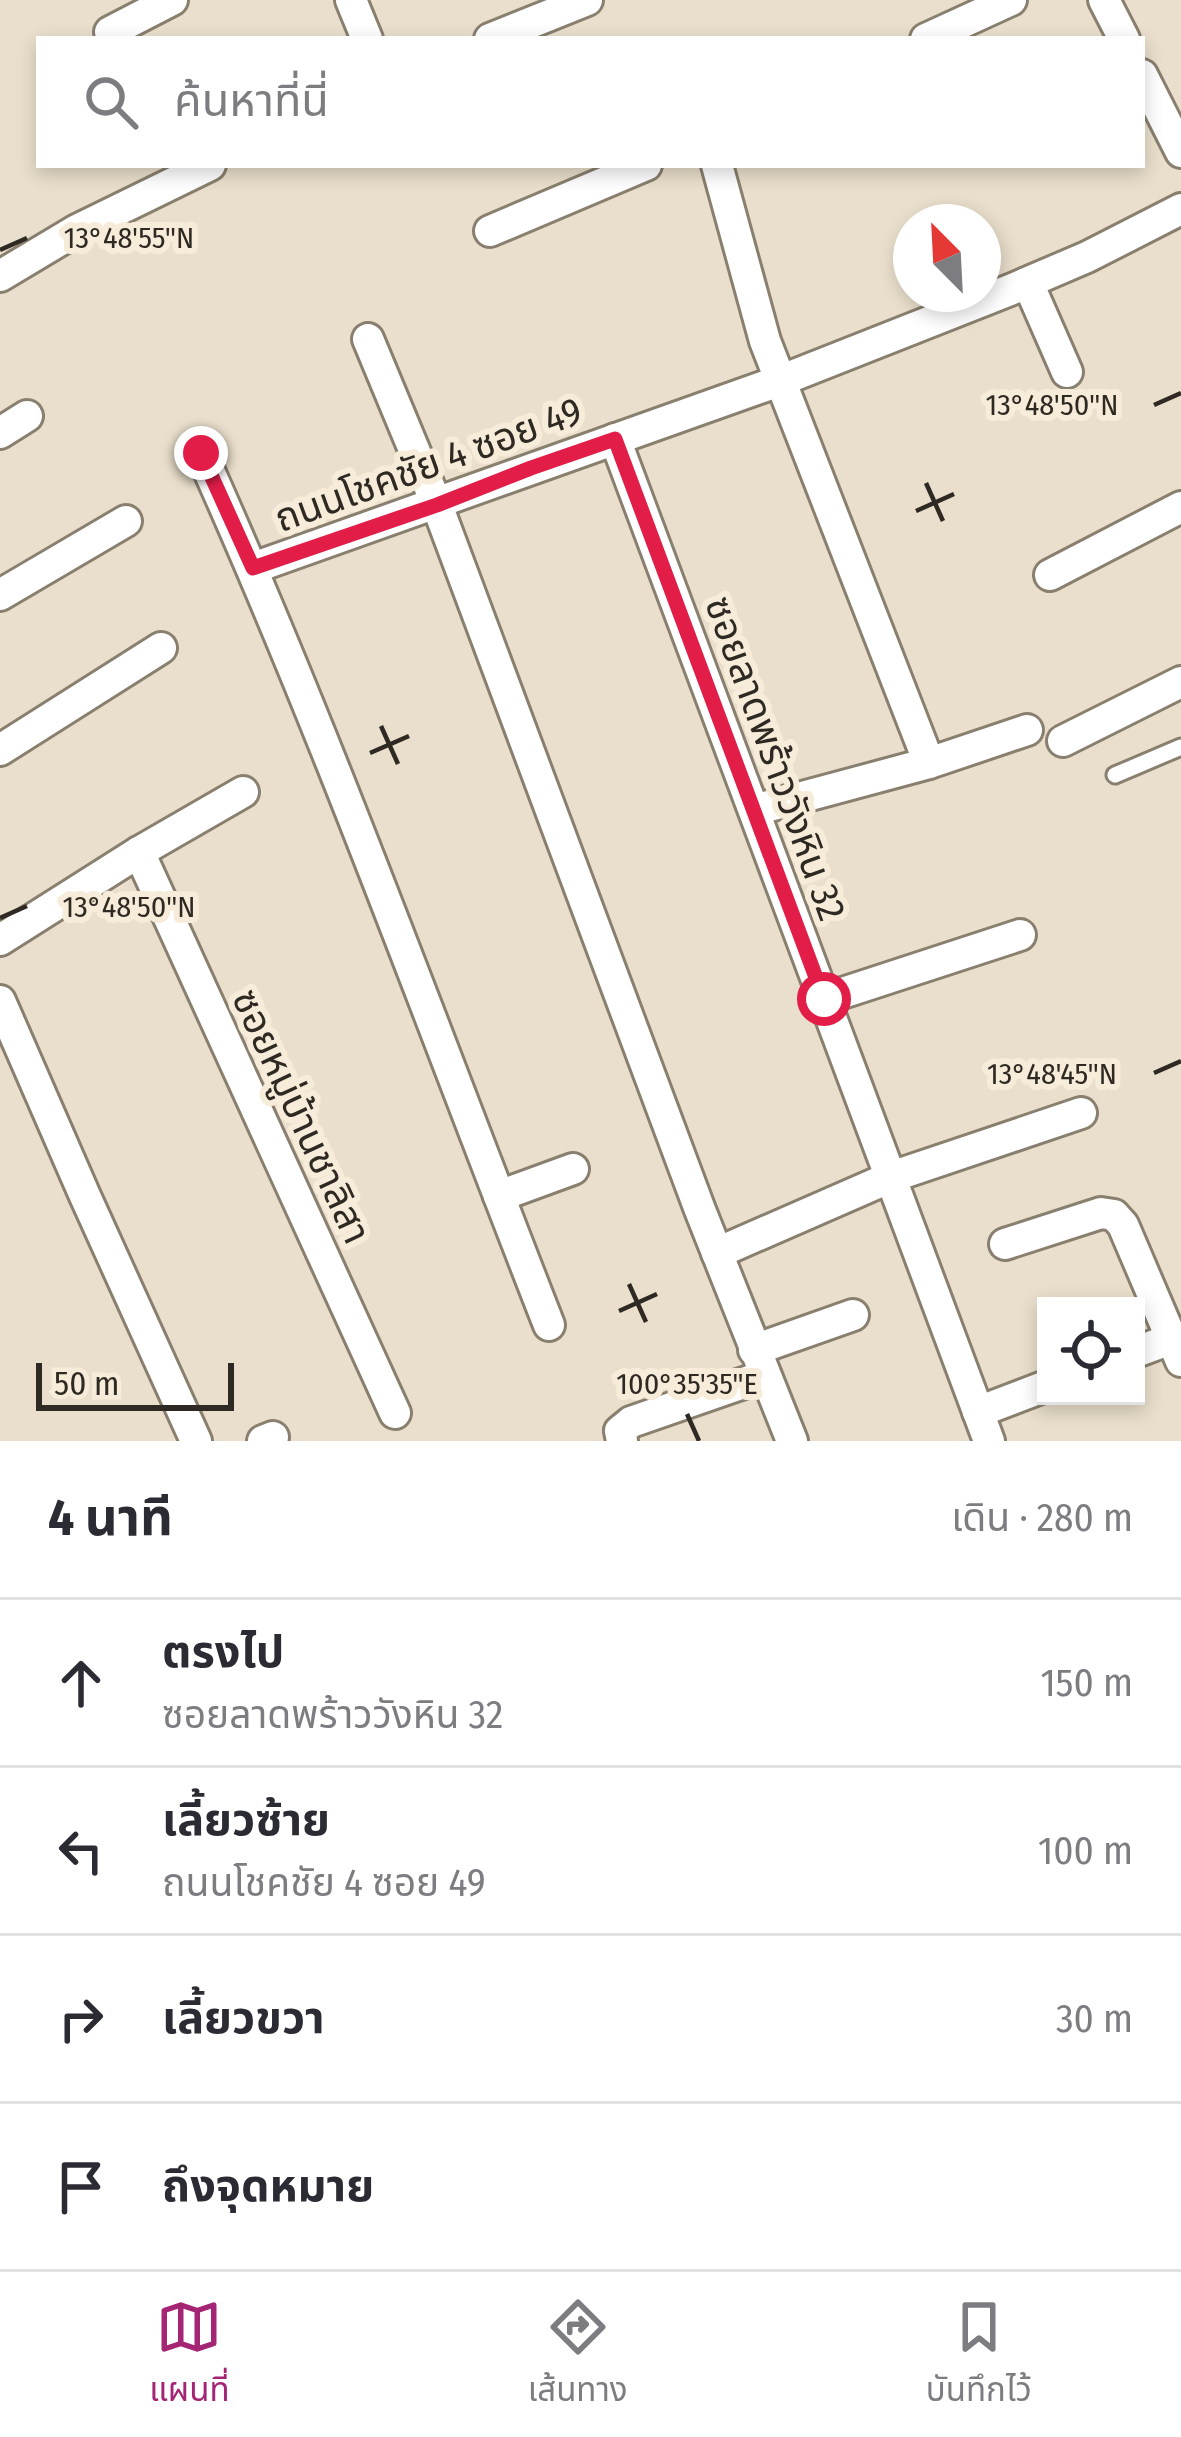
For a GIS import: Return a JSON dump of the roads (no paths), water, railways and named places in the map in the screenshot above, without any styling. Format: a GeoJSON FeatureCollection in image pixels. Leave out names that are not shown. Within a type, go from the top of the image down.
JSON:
{"type":"FeatureCollection","features":[{"type":"Feature","properties":{"kind":"street"},"geometry":{"type":"LineString","coordinates":[[110,32],[172,0]]}},
{"type":"Feature","properties":{"kind":"street"},"geometry":{"type":"LineString","coordinates":[[351,0],[366,36]]}},
{"type":"Feature","properties":{"kind":"street"},"geometry":{"type":"LineString","coordinates":[[497,36],[587,0]]}},
{"type":"Feature","properties":{"kind":"street"},"geometry":{"type":"LineString","coordinates":[[933,36],[1011,0]]}},
{"type":"Feature","properties":{"kind":"street"},"geometry":{"type":"LineString","coordinates":[[1104,0],[1122,36]]}},
{"type":"Feature","properties":{"kind":"street"},"geometry":{"type":"LineString","coordinates":[[1145,81],[1181,152]]}},
{"type":"Feature","properties":{"kind":"street"},"geometry":{"type":"LineString","coordinates":[[0,276],[77,230],[204,168]]}},
{"type":"Feature","properties":{"kind":"street"},"geometry":{"type":"LineString","coordinates":[[490,231],[639,168]]}},
{"type":"Feature","properties":{"kind":"street"},"geometry":{"type":"LineString","coordinates":[[718,168],[765,341],[929,763]]}},
{"type":"Feature","properties":{"kind":"street","name":"ถนนโชคชัย 4 ซอย 49"},"geometry":{"type":"LineString","coordinates":[[549,1325],[253,568],[782,380],[1028,283],[1181,209]]}},
{"type":"Feature","properties":{"kind":"street"},"geometry":{"type":"LineString","coordinates":[[1028,283],[1067,372]]}},
{"type":"Feature","properties":{"kind":"street"},"geometry":{"type":"LineString","coordinates":[[368,339],[437,505],[792,1441]]}},
{"type":"Feature","properties":{"kind":"street","name":"ซอยลาดพร้าววังหิน 32"},"geometry":{"type":"LineString","coordinates":[[615,439],[984,1426]]}},
{"type":"Feature","properties":{"kind":"street"},"geometry":{"type":"LineString","coordinates":[[201,453],[253,568]]}},
{"type":"Feature","properties":{"kind":"street"},"geometry":{"type":"LineString","coordinates":[[1050,575],[1181,507]]}},
{"type":"Feature","properties":{"kind":"street"},"geometry":{"type":"LineString","coordinates":[[0,595],[126,521]]}},
{"type":"Feature","properties":{"kind":"street"},"geometry":{"type":"LineString","coordinates":[[0,750],[161,648]]}},
{"type":"Feature","properties":{"kind":"street"},"geometry":{"type":"LineString","coordinates":[[1063,741],[1181,682]]}},
{"type":"Feature","properties":{"kind":"street"},"geometry":{"type":"LineString","coordinates":[[754,810],[929,763],[1027,730]]}},
{"type":"Feature","properties":{"kind":"street"},"geometry":{"type":"LineString","coordinates":[[0,940],[243,792]]}},
{"type":"Feature","properties":{"kind":"street","name":"ซอยหมู่บ้านชาลิสา"},"geometry":{"type":"LineString","coordinates":[[139,852],[395,1412]]}},
{"type":"Feature","properties":{"kind":"street"},"geometry":{"type":"LineString","coordinates":[[824,999],[1020,935]]}},
{"type":"Feature","properties":{"kind":"street"},"geometry":{"type":"LineString","coordinates":[[0,1000],[195,1438]]}},
{"type":"Feature","properties":{"kind":"street"},"geometry":{"type":"LineString","coordinates":[[717,1253],[891,1177],[1081,1113]]}},
{"type":"Feature","properties":{"kind":"street"},"geometry":{"type":"LineString","coordinates":[[499,1196],[573,1169]]}},
{"type":"Feature","properties":{"kind":"street"},"geometry":{"type":"LineString","coordinates":[[1006,1244],[1101,1213],[1114,1215],[1123,1225],[1176,1350],[1145,1352]]}},
{"type":"Feature","properties":{"kind":"street"},"geometry":{"type":"LineString","coordinates":[[622,1441],[620,1431],[631,1422],[853,1315]]}},
{"type":"Feature","properties":{"kind":"street"},"geometry":{"type":"LineString","coordinates":[[984,1426],[1037,1392]]}},
{"type":"Feature","properties":{"kind":"lane"},"geometry":{"type":"LineString","coordinates":[[1115,775],[1181,748]]}}]}
